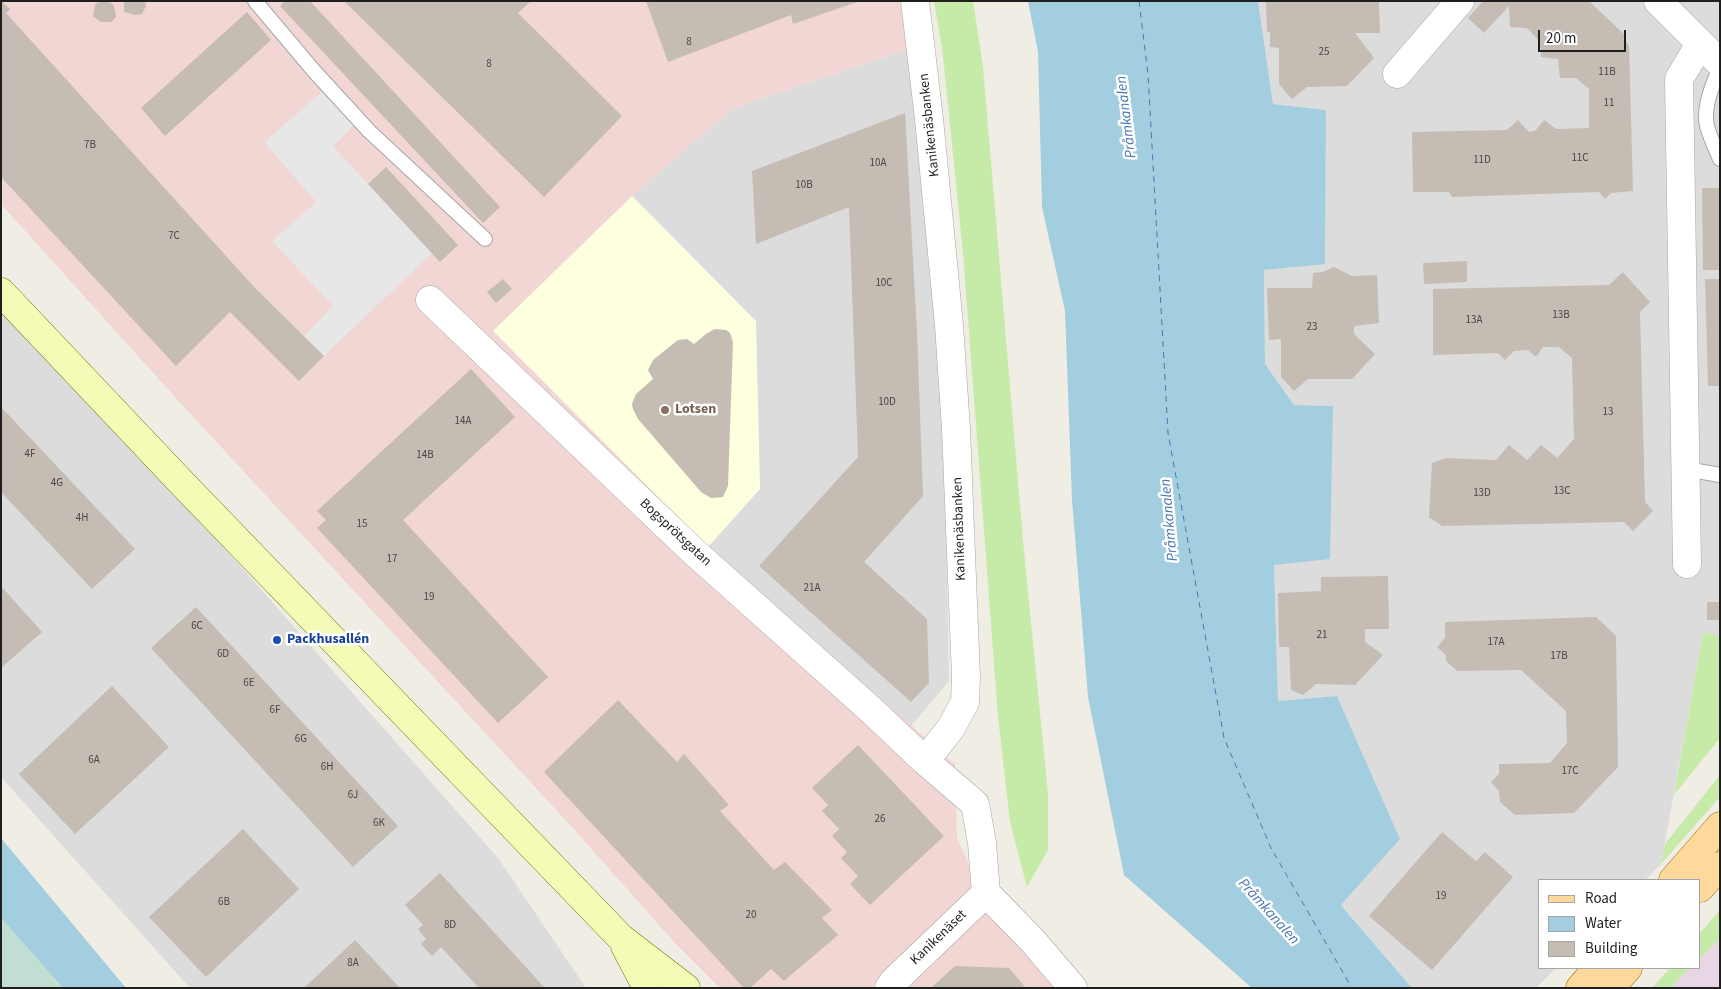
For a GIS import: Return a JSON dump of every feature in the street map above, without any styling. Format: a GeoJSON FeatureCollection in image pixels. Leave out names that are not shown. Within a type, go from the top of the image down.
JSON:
{"type":"FeatureCollection","features":[{"type":"Feature","properties":{"kind":"main road"},"geometry":{"type":"LineString","coordinates":[[1674,879],[1720,826]]}},
{"type":"Feature","properties":{"kind":"main road"},"geometry":{"type":"LineString","coordinates":[[1701,887],[1720,866]]}},
{"type":"Feature","properties":{"kind":"main road"},"geometry":{"type":"LineString","coordinates":[[1580,988],[1596,969]]}},
{"type":"Feature","properties":{"kind":"main road"},"geometry":{"type":"LineString","coordinates":[[1610,988],[1627,969]]}},
{"type":"Feature","properties":{"kind":"street","name":"Kanikenäsbanken"},"geometry":{"type":"LineString","coordinates":[[915,1],[929,119],[949,325],[956,429],[966,677],[964,702],[951,728],[925,761]]}},
{"type":"Feature","properties":{"kind":"street"},"geometry":{"type":"LineString","coordinates":[[1397,74],[1460,1]]}},
{"type":"Feature","properties":{"kind":"street"},"geometry":{"type":"LineString","coordinates":[[1658,1],[1720,63]]}},
{"type":"Feature","properties":{"kind":"street"},"geometry":{"type":"LineString","coordinates":[[1687,564],[1679,79],[1700,44]]}},
{"type":"Feature","properties":{"kind":"street"},"geometry":{"type":"LineString","coordinates":[[1,292],[180,481],[620,938],[686,988]]}},
{"type":"Feature","properties":{"kind":"street","name":"Bogsprötsgatan"},"geometry":{"type":"LineString","coordinates":[[430,300],[686,544],[870,709],[925,761]]}},
{"type":"Feature","properties":{"kind":"street"},"geometry":{"type":"LineString","coordinates":[[925,761],[974,804],[982,843],[986,893],[1032,940],[1072,988]]}},
{"type":"Feature","properties":{"kind":"street","name":"Kanikenäset"},"geometry":{"type":"LineString","coordinates":[[888,986],[986,893]]}},
{"type":"Feature","properties":{"kind":"street"},"geometry":{"type":"LineString","coordinates":[[620,938],[647,988]]}},
{"type":"Feature","properties":{"kind":"lane"},"geometry":{"type":"LineString","coordinates":[[255,1],[314,71],[369,131],[485,239]]}},
{"type":"Feature","properties":{"kind":"lane"},"geometry":{"type":"LineString","coordinates":[[1720,69],[1709,98],[1707,124],[1720,159]]}},
{"type":"Feature","properties":{"kind":"lane"},"geometry":{"type":"LineString","coordinates":[[1686,469],[1720,475]]}},
{"type":"Feature","properties":{"kind":"shaded area"},"geometry":{"type":"Polygon","coordinates":[[[1,1],[902,1],[911,48],[733,108],[632,196],[708,547],[955,764],[957,838],[991,916],[1054,988],[720,988],[675,943],[572,827],[175,397],[1,204],[1,1]]]}},
{"type":"Feature","properties":{"kind":"shaded area"},"geometry":{"type":"Polygon","coordinates":[[[1258,1],[1720,1],[1720,636],[1703,633],[1661,864],[1646,879],[1538,879],[1538,969],[1555,969],[1536,988],[1412,988],[1341,904],[1400,839],[1337,696],[1278,702],[1274,565],[1333,406],[1294,405],[1265,364],[1264,270],[1325,263],[1326,110],[1273,104],[1258,1]]]}},
{"type":"Feature","properties":{"kind":"shaded area"},"geometry":{"type":"Polygon","coordinates":[[[911,48],[944,422],[949,681],[911,726],[708,547],[493,331],[632,196],[733,108],[911,48]]]}},
{"type":"Feature","properties":{"kind":"shaded area"},"geometry":{"type":"Polygon","coordinates":[[[322,92],[354,125],[333,146],[432,253],[324,356],[303,337],[333,306],[272,241],[316,202],[264,142],[322,92]]]}},
{"type":"Feature","properties":{"kind":"shaded area","name":"Lotsen"},"geometry":{"type":"Polygon","coordinates":[[[632,196],[756,321],[760,489],[708,547],[493,331],[632,196]]]}},
{"type":"Feature","properties":{"kind":"shaded area"},"geometry":{"type":"Polygon","coordinates":[[[1,306],[236,561],[498,858],[586,988],[190,988],[1,777],[1,306]]]}},
{"type":"Feature","properties":{"kind":"shaded area"},"geometry":{"type":"Polygon","coordinates":[[[1,918],[63,988],[1,988],[1,918]]]}},
{"type":"Feature","properties":{"kind":"shaded area"},"geometry":{"type":"Polygon","coordinates":[[[1720,939],[1720,988],[1670,988],[1689,969],[1701,969],[1701,957],[1720,939]]]}},
{"type":"Feature","properties":{"kind":"green space"},"geometry":{"type":"Polygon","coordinates":[[[934,1],[973,1],[983,67],[1023,540],[1048,794],[1048,850],[1027,887],[1010,822],[998,717],[963,253],[942,47],[934,1]]]}},
{"type":"Feature","properties":{"kind":"green space"},"geometry":{"type":"Polygon","coordinates":[[[1703,633],[1720,636],[1720,738],[1674,795],[1703,633]]]}},
{"type":"Feature","properties":{"kind":"green space"},"geometry":{"type":"Polygon","coordinates":[[[1720,775],[1720,797],[1661,864],[1665,844],[1720,775]]]}},
{"type":"Feature","properties":{"kind":"green space"},"geometry":{"type":"Polygon","coordinates":[[[1720,910],[1720,939],[1701,957],[1701,932],[1720,910]]]}},
{"type":"Feature","properties":{"kind":"green space"},"geometry":{"type":"Polygon","coordinates":[[[1669,969],[1689,969],[1670,988],[1652,988],[1669,969]]]}},
{"type":"Feature","properties":{"kind":"water","name":"Pråmkanalen"},"geometry":{"type":"Polygon","coordinates":[[[1028,1],[1258,1],[1273,104],[1326,110],[1325,264],[1264,270],[1265,364],[1294,405],[1333,406],[1330,559],[1274,565],[1278,701],[1337,696],[1400,839],[1341,905],[1412,988],[1252,988],[1124,875],[1088,697],[1072,500],[1065,311],[1042,207],[1038,52],[1028,1]]]}},
{"type":"Feature","properties":{"kind":"water"},"geometry":{"type":"Polygon","coordinates":[[[1,838],[126,988],[63,988],[1,918],[1,838]]]}},
{"type":"Feature","properties":{"kind":"building"},"geometry":{"type":"Polygon","coordinates":[[[1,1],[10,9],[6,13],[255,288],[324,356],[299,381],[230,312],[176,366],[1,177],[1,1]]]}},
{"type":"Feature","properties":{"kind":"building"},"geometry":{"type":"Polygon","coordinates":[[[99,1],[110,2],[114,6],[116,17],[111,22],[101,22],[93,16],[95,5],[99,1]]]}},
{"type":"Feature","properties":{"kind":"building"},"geometry":{"type":"Polygon","coordinates":[[[124,1],[145,1],[146,6],[142,14],[135,15],[124,12],[124,1]]]}},
{"type":"Feature","properties":{"kind":"building"},"geometry":{"type":"Polygon","coordinates":[[[285,1],[310,1],[500,207],[483,223],[280,6],[285,1]]]}},
{"type":"Feature","properties":{"kind":"building"},"geometry":{"type":"Polygon","coordinates":[[[344,1],[531,1],[518,13],[622,116],[544,197],[344,1]]]}},
{"type":"Feature","properties":{"kind":"building"},"geometry":{"type":"Polygon","coordinates":[[[646,1],[857,2],[793,24],[791,15],[668,62],[646,1]]]}},
{"type":"Feature","properties":{"kind":"building"},"geometry":{"type":"Polygon","coordinates":[[[1266,1],[1379,1],[1380,33],[1355,33],[1374,58],[1347,86],[1307,87],[1292,99],[1279,84],[1279,48],[1270,47],[1270,32],[1267,32],[1266,1]]]}},
{"type":"Feature","properties":{"kind":"building"},"geometry":{"type":"Polygon","coordinates":[[[1483,1],[1589,1],[1626,36],[1623,39],[1629,45],[1633,191],[1611,193],[1605,199],[1599,192],[1452,197],[1449,192],[1413,192],[1412,132],[1507,130],[1518,120],[1529,132],[1535,131],[1544,120],[1556,129],[1589,128],[1589,89],[1576,78],[1560,78],[1558,59],[1541,57],[1540,42],[1527,28],[1510,27],[1509,6],[1484,33],[1468,18],[1483,1]]]}},
{"type":"Feature","properties":{"kind":"building"},"geometry":{"type":"Polygon","coordinates":[[[247,12],[271,40],[165,136],[141,108],[247,12]]]}},
{"type":"Feature","properties":{"kind":"building"},"geometry":{"type":"Polygon","coordinates":[[[905,113],[917,332],[923,496],[864,562],[927,619],[929,683],[911,702],[759,566],[858,457],[849,207],[756,244],[752,171],[905,113]]]}},
{"type":"Feature","properties":{"kind":"building"},"geometry":{"type":"Polygon","coordinates":[[[386,167],[458,245],[440,262],[368,184],[386,167]]]}},
{"type":"Feature","properties":{"kind":"building"},"geometry":{"type":"Polygon","coordinates":[[[1702,188],[1720,188],[1720,270],[1703,270],[1702,188]]]}},
{"type":"Feature","properties":{"kind":"building"},"geometry":{"type":"Polygon","coordinates":[[[1467,261],[1467,282],[1424,284],[1423,263],[1467,261]]]}},
{"type":"Feature","properties":{"kind":"building"},"geometry":{"type":"Polygon","coordinates":[[[1334,267],[1352,276],[1377,275],[1379,323],[1354,326],[1354,334],[1375,354],[1352,379],[1308,379],[1294,391],[1281,377],[1281,339],[1269,340],[1267,288],[1312,288],[1313,273],[1323,272],[1334,267]]]}},
{"type":"Feature","properties":{"kind":"building"},"geometry":{"type":"Polygon","coordinates":[[[1623,272],[1650,302],[1640,312],[1645,502],[1653,511],[1633,531],[1624,522],[1442,526],[1429,517],[1432,463],[1446,458],[1496,460],[1509,445],[1527,460],[1541,445],[1557,458],[1574,439],[1572,358],[1559,347],[1543,347],[1536,357],[1528,350],[1514,351],[1505,360],[1498,353],[1433,355],[1433,289],[1609,285],[1623,272]]]}},
{"type":"Feature","properties":{"kind":"building"},"geometry":{"type":"Polygon","coordinates":[[[503,279],[512,289],[496,303],[487,292],[503,279]]]}},
{"type":"Feature","properties":{"kind":"building"},"geometry":{"type":"Polygon","coordinates":[[[1705,279],[1720,279],[1720,386],[1708,386],[1705,279]]]}},
{"type":"Feature","properties":{"kind":"building"},"geometry":{"type":"Polygon","coordinates":[[[715,329],[726,330],[730,333],[733,342],[728,486],[723,497],[711,498],[701,492],[638,419],[632,404],[636,394],[653,379],[648,370],[653,360],[678,340],[687,339],[694,344],[715,329]]]}},
{"type":"Feature","properties":{"kind":"building"},"geometry":{"type":"Polygon","coordinates":[[[471,369],[515,417],[403,520],[548,677],[498,723],[317,528],[326,520],[317,511],[471,369]]]}},
{"type":"Feature","properties":{"kind":"building"},"geometry":{"type":"Polygon","coordinates":[[[1,407],[135,549],[92,589],[1,492],[1,407]]]}},
{"type":"Feature","properties":{"kind":"building"},"geometry":{"type":"Polygon","coordinates":[[[1388,576],[1389,629],[1365,629],[1365,642],[1383,655],[1355,685],[1316,684],[1303,695],[1291,690],[1289,647],[1279,647],[1278,593],[1321,591],[1321,577],[1388,576]]]}},
{"type":"Feature","properties":{"kind":"building"},"geometry":{"type":"Polygon","coordinates":[[[1,586],[42,632],[1,668],[1,586]]]}},
{"type":"Feature","properties":{"kind":"building"},"geometry":{"type":"Polygon","coordinates":[[[1707,602],[1720,602],[1720,620],[1707,620],[1707,602]]]}},
{"type":"Feature","properties":{"kind":"building"},"geometry":{"type":"Polygon","coordinates":[[[196,607],[398,826],[353,867],[151,648],[196,607]]]}},
{"type":"Feature","properties":{"kind":"building"},"geometry":{"type":"Polygon","coordinates":[[[1596,617],[1616,636],[1618,767],[1574,813],[1515,815],[1500,802],[1499,791],[1491,782],[1499,774],[1499,764],[1550,763],[1567,743],[1566,711],[1521,670],[1457,671],[1446,661],[1446,655],[1437,647],[1445,638],[1445,622],[1596,617]]]}},
{"type":"Feature","properties":{"kind":"building"},"geometry":{"type":"Polygon","coordinates":[[[112,686],[169,747],[75,834],[19,774],[112,686]]]}},
{"type":"Feature","properties":{"kind":"building"},"geometry":{"type":"Polygon","coordinates":[[[618,700],[677,762],[684,754],[729,805],[720,811],[774,870],[785,862],[832,910],[822,918],[838,935],[784,981],[771,969],[750,988],[744,988],[544,772],[618,700]]]}},
{"type":"Feature","properties":{"kind":"building"},"geometry":{"type":"Polygon","coordinates":[[[858,745],[944,836],[870,905],[850,884],[858,876],[841,858],[847,852],[832,836],[839,829],[822,811],[828,805],[812,788],[858,745]]]}},
{"type":"Feature","properties":{"kind":"building"},"geometry":{"type":"Polygon","coordinates":[[[243,829],[299,889],[206,977],[149,917],[243,829]]]}},
{"type":"Feature","properties":{"kind":"building"},"geometry":{"type":"Polygon","coordinates":[[[1442,832],[1476,861],[1485,852],[1513,877],[1432,970],[1369,916],[1442,832]]]}},
{"type":"Feature","properties":{"kind":"building"},"geometry":{"type":"Polygon","coordinates":[[[440,873],[545,988],[479,988],[441,947],[432,956],[421,944],[426,939],[418,929],[423,925],[405,905],[440,873]]]}},
{"type":"Feature","properties":{"kind":"building"},"geometry":{"type":"Polygon","coordinates":[[[355,940],[400,988],[304,988],[355,940]]]}},
{"type":"Feature","properties":{"kind":"building"},"geometry":{"type":"Polygon","coordinates":[[[955,966],[1009,968],[1026,988],[931,988],[955,966]]]}},
{"type":"Feature","properties":{"kind":"ferry route"},"geometry":{"type":"LineString","coordinates":[[1139,1],[1148,74],[1168,433],[1224,738],[1271,848],[1352,988]]}},
{"type":"Feature","properties":{"kind":"place","name":"Lotsen"},"geometry":{"type":"Point","coordinates":[665,410]}},
{"type":"Feature","properties":{"kind":"place","name":"Packhusallén"},"geometry":{"type":"Point","coordinates":[277,640]}}]}
